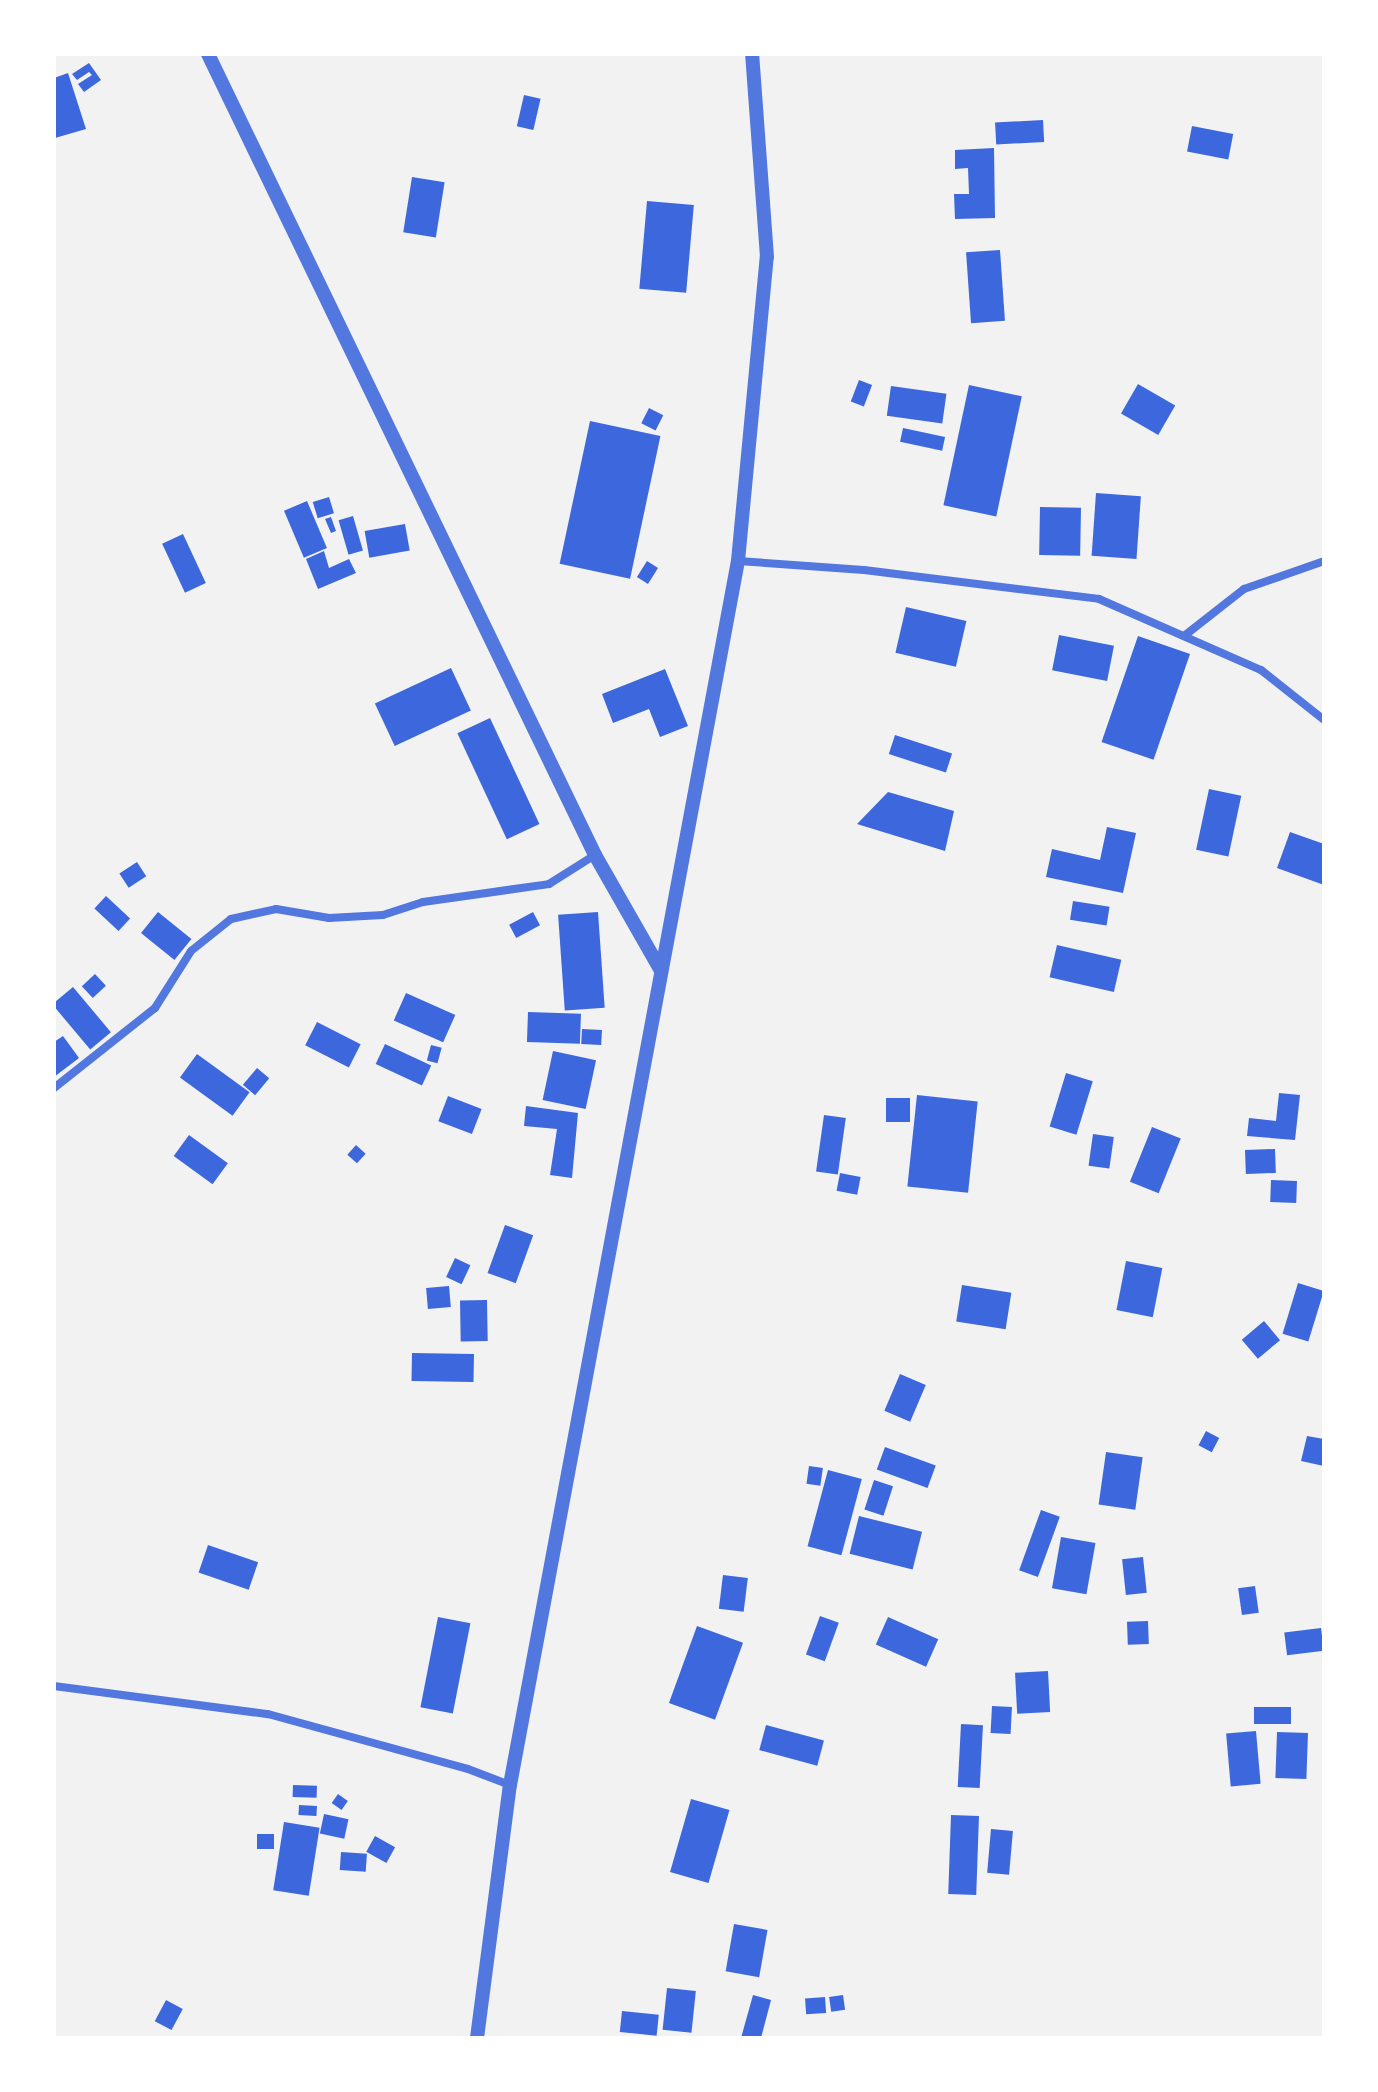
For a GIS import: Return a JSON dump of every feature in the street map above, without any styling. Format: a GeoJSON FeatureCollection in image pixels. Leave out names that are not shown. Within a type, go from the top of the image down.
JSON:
{"type":"FeatureCollection","features":[{"type":"Feature","properties":{"kind":"street"},"geometry":{"type":"LineString","coordinates":[[208,54],[595,855],[660,969]]}},
{"type":"Feature","properties":{"kind":"street"},"geometry":{"type":"LineString","coordinates":[[477,2038],[510,1785],[738,561],[767,257],[752,54]]}},
{"type":"Feature","properties":{"kind":"street"},"geometry":{"type":"LineString","coordinates":[[738,561],[864,570],[1099,599],[1261,670],[1324,720]]}},
{"type":"Feature","properties":{"kind":"street"},"geometry":{"type":"LineString","coordinates":[[1184,636],[1244,589],[1324,561]]}},
{"type":"Feature","properties":{"kind":"street"},"geometry":{"type":"LineString","coordinates":[[54,1088],[155,1008],[191,951],[231,919],[276,909],[329,918],[383,915],[423,902],[549,884],[595,855]]}},
{"type":"Feature","properties":{"kind":"street"},"geometry":{"type":"LineString","coordinates":[[54,1686],[268,1714],[424,1757],[510,1785]]}},
{"type":"Feature","properties":{"kind":"building"},"geometry":{"type":"Polygon","coordinates":[[[89,63],[101,80],[84,92],[78,84],[92,75],[89,72],[77,80],[72,74],[89,63]]]}},
{"type":"Feature","properties":{"kind":"building"},"geometry":{"type":"Polygon","coordinates":[[[68,73],[86,129],[55,138],[54,78],[68,73]]]}},
{"type":"Feature","properties":{"kind":"building"},"geometry":{"type":"Polygon","coordinates":[[[524,95],[541,99],[533,130],[517,126],[524,95]]]}},
{"type":"Feature","properties":{"kind":"building"},"geometry":{"type":"Polygon","coordinates":[[[1043,120],[1044,142],[996,144],[995,123],[1043,120]]]}},
{"type":"Feature","properties":{"kind":"building"},"geometry":{"type":"Polygon","coordinates":[[[1192,126],[1233,134],[1228,160],[1187,152],[1192,126]]]}},
{"type":"Feature","properties":{"kind":"building"},"geometry":{"type":"Polygon","coordinates":[[[994,148],[995,218],[955,219],[954,194],[969,194],[968,168],[955,169],[955,150],[994,148]]]}},
{"type":"Feature","properties":{"kind":"building"},"geometry":{"type":"Polygon","coordinates":[[[412,177],[445,182],[436,237],[403,232],[412,177]]]}},
{"type":"Feature","properties":{"kind":"building"},"geometry":{"type":"Polygon","coordinates":[[[647,201],[694,205],[686,293],[639,289],[647,201]]]}},
{"type":"Feature","properties":{"kind":"building"},"geometry":{"type":"Polygon","coordinates":[[[1000,250],[1005,321],[971,323],[966,252],[1000,250]]]}},
{"type":"Feature","properties":{"kind":"building"},"geometry":{"type":"Polygon","coordinates":[[[859,380],[872,385],[864,406],[851,401],[859,380]]]}},
{"type":"Feature","properties":{"kind":"building"},"geometry":{"type":"Polygon","coordinates":[[[1138,384],[1175,406],[1158,435],[1121,413],[1138,384]]]}},
{"type":"Feature","properties":{"kind":"building"},"geometry":{"type":"Polygon","coordinates":[[[969,385],[1022,396],[996,517],[943,505],[969,385]]]}},
{"type":"Feature","properties":{"kind":"building"},"geometry":{"type":"Polygon","coordinates":[[[891,386],[946,394],[942,424],[887,416],[891,386]]]}},
{"type":"Feature","properties":{"kind":"building"},"geometry":{"type":"Polygon","coordinates":[[[649,408],[663,415],[656,430],[641,423],[649,408]]]}},
{"type":"Feature","properties":{"kind":"building"},"geometry":{"type":"Polygon","coordinates":[[[590,421],[660,436],[630,579],[560,564],[590,421]]]}},
{"type":"Feature","properties":{"kind":"building"},"geometry":{"type":"Polygon","coordinates":[[[903,428],[945,437],[942,451],[900,442],[903,428]]]}},
{"type":"Feature","properties":{"kind":"building"},"geometry":{"type":"Polygon","coordinates":[[[1096,493],[1141,496],[1136,559],[1092,556],[1096,493]]]}},
{"type":"Feature","properties":{"kind":"building"},"geometry":{"type":"Polygon","coordinates":[[[329,497],[334,513],[318,518],[313,502],[329,497]]]}},
{"type":"Feature","properties":{"kind":"building"},"geometry":{"type":"Polygon","coordinates":[[[307,501],[327,548],[304,558],[284,511],[307,501]]]}},
{"type":"Feature","properties":{"kind":"building"},"geometry":{"type":"Polygon","coordinates":[[[1040,507],[1081,508],[1080,556],[1039,555],[1040,507]]]}},
{"type":"Feature","properties":{"kind":"building"},"geometry":{"type":"Polygon","coordinates":[[[353,516],[363,551],[349,555],[339,520],[353,516]]]}},
{"type":"Feature","properties":{"kind":"building"},"geometry":{"type":"Polygon","coordinates":[[[331,517],[336,531],[331,533],[325,519],[331,517]]]}},
{"type":"Feature","properties":{"kind":"building"},"geometry":{"type":"Polygon","coordinates":[[[405,524],[410,551],[369,558],[365,531],[405,524]]]}},
{"type":"Feature","properties":{"kind":"building"},"geometry":{"type":"Polygon","coordinates":[[[183,534],[206,583],[185,593],[162,544],[183,534]]]}},
{"type":"Feature","properties":{"kind":"building"},"geometry":{"type":"Polygon","coordinates":[[[324,551],[329,568],[349,559],[356,573],[318,589],[306,559],[324,551]]]}},
{"type":"Feature","properties":{"kind":"building"},"geometry":{"type":"Polygon","coordinates":[[[647,561],[658,568],[648,584],[637,577],[647,561]]]}},
{"type":"Feature","properties":{"kind":"building"},"geometry":{"type":"Polygon","coordinates":[[[906,607],[966,621],[956,667],[895,653],[906,607]]]}},
{"type":"Feature","properties":{"kind":"building"},"geometry":{"type":"Polygon","coordinates":[[[1059,635],[1114,646],[1107,681],[1052,670],[1059,635]]]}},
{"type":"Feature","properties":{"kind":"building"},"geometry":{"type":"Polygon","coordinates":[[[1138,636],[1190,654],[1154,760],[1102,742],[1138,636]]]}},
{"type":"Feature","properties":{"kind":"building"},"geometry":{"type":"Polygon","coordinates":[[[451,668],[471,711],[395,746],[375,703],[451,668]]]}},
{"type":"Feature","properties":{"kind":"building"},"geometry":{"type":"Polygon","coordinates":[[[665,669],[688,726],[660,737],[649,709],[613,723],[602,694],[665,669]]]}},
{"type":"Feature","properties":{"kind":"building"},"geometry":{"type":"Polygon","coordinates":[[[490,718],[539,824],[507,839],[457,733],[490,718]]]}},
{"type":"Feature","properties":{"kind":"building"},"geometry":{"type":"Polygon","coordinates":[[[895,735],[952,754],[946,773],[889,754],[895,735]]]}},
{"type":"Feature","properties":{"kind":"building"},"geometry":{"type":"Polygon","coordinates":[[[1209,789],[1241,796],[1228,857],[1196,850],[1209,789]]]}},
{"type":"Feature","properties":{"kind":"building"},"geometry":{"type":"Polygon","coordinates":[[[888,792],[954,811],[945,851],[857,824],[888,792]]]}},
{"type":"Feature","properties":{"kind":"building"},"geometry":{"type":"Polygon","coordinates":[[[1107,827],[1136,833],[1123,893],[1046,877],[1052,849],[1100,860],[1107,827]]]}},
{"type":"Feature","properties":{"kind":"building"},"geometry":{"type":"Polygon","coordinates":[[[1290,832],[1324,844],[1324,885],[1277,868],[1290,832]]]}},
{"type":"Feature","properties":{"kind":"building"},"geometry":{"type":"Polygon","coordinates":[[[137,862],[146,876],[129,888],[119,873],[137,862]]]}},
{"type":"Feature","properties":{"kind":"building"},"geometry":{"type":"Polygon","coordinates":[[[106,896],[130,919],[119,931],[94,908],[106,896]]]}},
{"type":"Feature","properties":{"kind":"building"},"geometry":{"type":"Polygon","coordinates":[[[1073,901],[1110,907],[1107,926],[1070,920],[1073,901]]]}},
{"type":"Feature","properties":{"kind":"building"},"geometry":{"type":"Polygon","coordinates":[[[158,912],[191,939],[174,960],[141,933],[158,912]]]}},
{"type":"Feature","properties":{"kind":"building"},"geometry":{"type":"Polygon","coordinates":[[[533,912],[540,925],[516,938],[509,925],[533,912]]]}},
{"type":"Feature","properties":{"kind":"building"},"geometry":{"type":"Polygon","coordinates":[[[598,912],[605,1008],[565,1011],[558,915],[598,912]]]}},
{"type":"Feature","properties":{"kind":"building"},"geometry":{"type":"Polygon","coordinates":[[[1057,945],[1121,960],[1114,992],[1050,977],[1057,945]]]}},
{"type":"Feature","properties":{"kind":"building"},"geometry":{"type":"Polygon","coordinates":[[[95,974],[106,986],[93,998],[82,986],[95,974]]]}},
{"type":"Feature","properties":{"kind":"building"},"geometry":{"type":"Polygon","coordinates":[[[73,987],[111,1032],[90,1050],[54,1006],[73,987]]]}},
{"type":"Feature","properties":{"kind":"building"},"geometry":{"type":"Polygon","coordinates":[[[406,993],[455,1015],[443,1042],[394,1020],[406,993]]]}},
{"type":"Feature","properties":{"kind":"building"},"geometry":{"type":"Polygon","coordinates":[[[528,1012],[581,1014],[580,1044],[527,1042],[528,1012]]]}},
{"type":"Feature","properties":{"kind":"building"},"geometry":{"type":"Polygon","coordinates":[[[317,1022],[361,1044],[349,1067],[305,1045],[317,1022]]]}},
{"type":"Feature","properties":{"kind":"building"},"geometry":{"type":"Polygon","coordinates":[[[582,1029],[602,1030],[601,1045],[581,1044],[582,1029]]]}},
{"type":"Feature","properties":{"kind":"building"},"geometry":{"type":"Polygon","coordinates":[[[63,1036],[79,1058],[54,1077],[54,1042],[63,1036]]]}},
{"type":"Feature","properties":{"kind":"building"},"geometry":{"type":"Polygon","coordinates":[[[385,1044],[431,1066],[422,1085],[376,1064],[385,1044]]]}},
{"type":"Feature","properties":{"kind":"building"},"geometry":{"type":"Polygon","coordinates":[[[431,1045],[442,1048],[437,1063],[427,1060],[431,1045]]]}},
{"type":"Feature","properties":{"kind":"building"},"geometry":{"type":"Polygon","coordinates":[[[553,1051],[596,1060],[586,1109],[543,1100],[553,1051]]]}},
{"type":"Feature","properties":{"kind":"building"},"geometry":{"type":"Polygon","coordinates":[[[197,1054],[250,1092],[233,1116],[180,1077],[197,1054]]]}},
{"type":"Feature","properties":{"kind":"building"},"geometry":{"type":"Polygon","coordinates":[[[257,1068],[269,1078],[255,1095],[243,1085],[257,1068]]]}},
{"type":"Feature","properties":{"kind":"building"},"geometry":{"type":"Polygon","coordinates":[[[1066,1073],[1093,1081],[1076,1135],[1050,1127],[1066,1073]]]}},
{"type":"Feature","properties":{"kind":"building"},"geometry":{"type":"Polygon","coordinates":[[[1279,1093],[1300,1095],[1295,1140],[1247,1136],[1249,1118],[1276,1121],[1279,1093]]]}},
{"type":"Feature","properties":{"kind":"building"},"geometry":{"type":"Polygon","coordinates":[[[917,1095],[978,1101],[968,1193],[907,1186],[917,1095]]]}},
{"type":"Feature","properties":{"kind":"building"},"geometry":{"type":"Polygon","coordinates":[[[448,1096],[482,1109],[472,1134],[438,1121],[448,1096]]]}},
{"type":"Feature","properties":{"kind":"building"},"geometry":{"type":"Polygon","coordinates":[[[886,1098],[910,1098],[910,1122],[886,1122],[886,1098]]]}},
{"type":"Feature","properties":{"kind":"building"},"geometry":{"type":"Polygon","coordinates":[[[526,1106],[578,1113],[572,1178],[550,1175],[557,1129],[524,1126],[526,1106]]]}},
{"type":"Feature","properties":{"kind":"building"},"geometry":{"type":"Polygon","coordinates":[[[824,1115],[846,1118],[838,1175],[816,1171],[824,1115]]]}},
{"type":"Feature","properties":{"kind":"building"},"geometry":{"type":"Polygon","coordinates":[[[1152,1127],[1181,1139],[1159,1193],[1130,1182],[1152,1127]]]}},
{"type":"Feature","properties":{"kind":"building"},"geometry":{"type":"Polygon","coordinates":[[[1093,1134],[1114,1137],[1109,1169],[1089,1166],[1093,1134]]]}},
{"type":"Feature","properties":{"kind":"building"},"geometry":{"type":"Polygon","coordinates":[[[189,1135],[228,1163],[213,1184],[174,1156],[189,1135]]]}},
{"type":"Feature","properties":{"kind":"building"},"geometry":{"type":"Polygon","coordinates":[[[356,1145],[366,1154],[357,1163],[347,1155],[356,1145]]]}},
{"type":"Feature","properties":{"kind":"building"},"geometry":{"type":"Polygon","coordinates":[[[1275,1149],[1276,1173],[1246,1174],[1245,1150],[1275,1149]]]}},
{"type":"Feature","properties":{"kind":"building"},"geometry":{"type":"Polygon","coordinates":[[[840,1173],[861,1177],[857,1195],[837,1191],[840,1173]]]}},
{"type":"Feature","properties":{"kind":"building"},"geometry":{"type":"Polygon","coordinates":[[[1271,1180],[1297,1181],[1296,1203],[1270,1202],[1271,1180]]]}},
{"type":"Feature","properties":{"kind":"building"},"geometry":{"type":"Polygon","coordinates":[[[505,1225],[533,1235],[516,1283],[488,1273],[505,1225]]]}},
{"type":"Feature","properties":{"kind":"building"},"geometry":{"type":"Polygon","coordinates":[[[455,1258],[470,1265],[462,1284],[446,1277],[455,1258]]]}},
{"type":"Feature","properties":{"kind":"building"},"geometry":{"type":"Polygon","coordinates":[[[1126,1261],[1162,1268],[1153,1317],[1116,1310],[1126,1261]]]}},
{"type":"Feature","properties":{"kind":"building"},"geometry":{"type":"Polygon","coordinates":[[[1298,1283],[1324,1291],[1308,1342],[1283,1334],[1298,1283]]]}},
{"type":"Feature","properties":{"kind":"building"},"geometry":{"type":"Polygon","coordinates":[[[962,1285],[1011,1293],[1006,1329],[956,1322],[962,1285]]]}},
{"type":"Feature","properties":{"kind":"building"},"geometry":{"type":"Polygon","coordinates":[[[449,1286],[451,1307],[428,1309],[426,1288],[449,1286]]]}},
{"type":"Feature","properties":{"kind":"building"},"geometry":{"type":"Polygon","coordinates":[[[460,1300],[487,1300],[488,1341],[461,1341],[460,1300]]]}},
{"type":"Feature","properties":{"kind":"building"},"geometry":{"type":"Polygon","coordinates":[[[1264,1321],[1280,1340],[1258,1359],[1242,1340],[1264,1321]]]}},
{"type":"Feature","properties":{"kind":"building"},"geometry":{"type":"Polygon","coordinates":[[[412,1353],[474,1354],[474,1382],[412,1381],[412,1353]]]}},
{"type":"Feature","properties":{"kind":"building"},"geometry":{"type":"Polygon","coordinates":[[[900,1374],[926,1385],[910,1422],[884,1411],[900,1374]]]}},
{"type":"Feature","properties":{"kind":"building"},"geometry":{"type":"Polygon","coordinates":[[[1206,1431],[1219,1438],[1212,1452],[1198,1445],[1206,1431]]]}},
{"type":"Feature","properties":{"kind":"building"},"geometry":{"type":"Polygon","coordinates":[[[1307,1436],[1324,1439],[1324,1466],[1301,1461],[1307,1436]]]}},
{"type":"Feature","properties":{"kind":"building"},"geometry":{"type":"Polygon","coordinates":[[[885,1447],[936,1465],[928,1488],[877,1470],[885,1447]]]}},
{"type":"Feature","properties":{"kind":"building"},"geometry":{"type":"Polygon","coordinates":[[[1106,1452],[1143,1457],[1135,1510],[1099,1504],[1106,1452]]]}},
{"type":"Feature","properties":{"kind":"building"},"geometry":{"type":"Polygon","coordinates":[[[809,1466],[823,1468],[820,1486],[806,1484],[809,1466]]]}},
{"type":"Feature","properties":{"kind":"building"},"geometry":{"type":"Polygon","coordinates":[[[828,1470],[862,1479],[841,1555],[808,1546],[828,1470]]]}},
{"type":"Feature","properties":{"kind":"building"},"geometry":{"type":"Polygon","coordinates":[[[874,1480],[893,1486],[883,1516],[864,1509],[874,1480]]]}},
{"type":"Feature","properties":{"kind":"building"},"geometry":{"type":"Polygon","coordinates":[[[1041,1510],[1060,1517],[1038,1577],[1019,1570],[1041,1510]]]}},
{"type":"Feature","properties":{"kind":"building"},"geometry":{"type":"Polygon","coordinates":[[[859,1516],[922,1532],[913,1570],[850,1554],[859,1516]]]}},
{"type":"Feature","properties":{"kind":"building"},"geometry":{"type":"Polygon","coordinates":[[[1061,1537],[1095,1543],[1086,1594],[1052,1588],[1061,1537]]]}},
{"type":"Feature","properties":{"kind":"building"},"geometry":{"type":"Polygon","coordinates":[[[208,1545],[258,1562],[249,1590],[199,1572],[208,1545]]]}},
{"type":"Feature","properties":{"kind":"building"},"geometry":{"type":"Polygon","coordinates":[[[1143,1557],[1147,1593],[1126,1595],[1122,1559],[1143,1557]]]}},
{"type":"Feature","properties":{"kind":"building"},"geometry":{"type":"Polygon","coordinates":[[[723,1575],[748,1578],[744,1612],[719,1609],[723,1575]]]}},
{"type":"Feature","properties":{"kind":"building"},"geometry":{"type":"Polygon","coordinates":[[[1255,1586],[1259,1613],[1242,1615],[1238,1588],[1255,1586]]]}},
{"type":"Feature","properties":{"kind":"building"},"geometry":{"type":"Polygon","coordinates":[[[820,1616],[839,1623],[825,1661],[806,1655],[820,1616]]]}},
{"type":"Feature","properties":{"kind":"building"},"geometry":{"type":"Polygon","coordinates":[[[438,1617],[470,1623],[453,1714],[420,1707],[438,1617]]]}},
{"type":"Feature","properties":{"kind":"building"},"geometry":{"type":"Polygon","coordinates":[[[888,1617],[938,1639],[926,1667],[876,1644],[888,1617]]]}},
{"type":"Feature","properties":{"kind":"building"},"geometry":{"type":"Polygon","coordinates":[[[1148,1621],[1149,1644],[1128,1645],[1127,1622],[1148,1621]]]}},
{"type":"Feature","properties":{"kind":"building"},"geometry":{"type":"Polygon","coordinates":[[[697,1626],[743,1643],[715,1720],[669,1703],[697,1626]]]}},
{"type":"Feature","properties":{"kind":"building"},"geometry":{"type":"Polygon","coordinates":[[[1321,1628],[1324,1651],[1287,1655],[1284,1633],[1321,1628]]]}},
{"type":"Feature","properties":{"kind":"building"},"geometry":{"type":"Polygon","coordinates":[[[1048,1671],[1050,1712],[1017,1714],[1015,1673],[1048,1671]]]}},
{"type":"Feature","properties":{"kind":"building"},"geometry":{"type":"Polygon","coordinates":[[[992,1706],[1012,1707],[1011,1734],[991,1733],[992,1706]]]}},
{"type":"Feature","properties":{"kind":"building"},"geometry":{"type":"Polygon","coordinates":[[[1254,1707],[1291,1707],[1291,1724],[1254,1724],[1254,1707]]]}},
{"type":"Feature","properties":{"kind":"building"},"geometry":{"type":"Polygon","coordinates":[[[961,1724],[983,1725],[980,1788],[958,1787],[961,1724]]]}},
{"type":"Feature","properties":{"kind":"building"},"geometry":{"type":"Polygon","coordinates":[[[766,1725],[824,1741],[817,1766],[759,1750],[766,1725]]]}},
{"type":"Feature","properties":{"kind":"building"},"geometry":{"type":"Polygon","coordinates":[[[1256,1731],[1261,1784],[1231,1786],[1226,1734],[1256,1731]]]}},
{"type":"Feature","properties":{"kind":"building"},"geometry":{"type":"Polygon","coordinates":[[[1277,1732],[1308,1733],[1306,1779],[1275,1778],[1277,1732]]]}},
{"type":"Feature","properties":{"kind":"building"},"geometry":{"type":"Polygon","coordinates":[[[293,1785],[317,1786],[317,1798],[293,1797],[293,1785]]]}},
{"type":"Feature","properties":{"kind":"building"},"geometry":{"type":"Polygon","coordinates":[[[338,1794],[348,1801],[342,1810],[332,1803],[338,1794]]]}},
{"type":"Feature","properties":{"kind":"building"},"geometry":{"type":"Polygon","coordinates":[[[691,1799],[729,1810],[709,1883],[670,1872],[691,1799]]]}},
{"type":"Feature","properties":{"kind":"building"},"geometry":{"type":"Polygon","coordinates":[[[299,1805],[317,1806],[316,1816],[298,1815],[299,1805]]]}},
{"type":"Feature","properties":{"kind":"building"},"geometry":{"type":"Polygon","coordinates":[[[324,1814],[348,1819],[344,1839],[320,1834],[324,1814]]]}},
{"type":"Feature","properties":{"kind":"building"},"geometry":{"type":"Polygon","coordinates":[[[951,1815],[979,1816],[976,1895],[948,1894],[951,1815]]]}},
{"type":"Feature","properties":{"kind":"building"},"geometry":{"type":"Polygon","coordinates":[[[284,1822],[320,1828],[309,1896],[273,1890],[284,1822]]]}},
{"type":"Feature","properties":{"kind":"building"},"geometry":{"type":"Polygon","coordinates":[[[991,1829],[1013,1831],[1009,1875],[987,1873],[991,1829]]]}},
{"type":"Feature","properties":{"kind":"building"},"geometry":{"type":"Polygon","coordinates":[[[257,1834],[274,1834],[274,1849],[257,1849],[257,1834]]]}},
{"type":"Feature","properties":{"kind":"building"},"geometry":{"type":"Polygon","coordinates":[[[375,1836],[395,1847],[386,1863],[366,1852],[375,1836]]]}},
{"type":"Feature","properties":{"kind":"building"},"geometry":{"type":"Polygon","coordinates":[[[341,1852],[367,1854],[366,1872],[340,1870],[341,1852]]]}},
{"type":"Feature","properties":{"kind":"building"},"geometry":{"type":"Polygon","coordinates":[[[734,1924],[767,1930],[759,1977],[726,1971],[734,1924]]]}},
{"type":"Feature","properties":{"kind":"building"},"geometry":{"type":"Polygon","coordinates":[[[667,1988],[696,1991],[691,2033],[663,2030],[667,1988]]]}},
{"type":"Feature","properties":{"kind":"building"},"geometry":{"type":"Polygon","coordinates":[[[753,1995],[771,2000],[761,2038],[741,2038],[753,1995]]]}},
{"type":"Feature","properties":{"kind":"building"},"geometry":{"type":"Polygon","coordinates":[[[843,1995],[845,2010],[831,2012],[829,1997],[843,1995]]]}},
{"type":"Feature","properties":{"kind":"building"},"geometry":{"type":"Polygon","coordinates":[[[825,1997],[826,2013],[806,2014],[805,1998],[825,1997]]]}},
{"type":"Feature","properties":{"kind":"building"},"geometry":{"type":"Polygon","coordinates":[[[166,2000],[183,2009],[172,2030],[155,2021],[166,2000]]]}},
{"type":"Feature","properties":{"kind":"building"},"geometry":{"type":"Polygon","coordinates":[[[622,2011],[659,2015],[657,2036],[620,2032],[622,2011]]]}}]}
